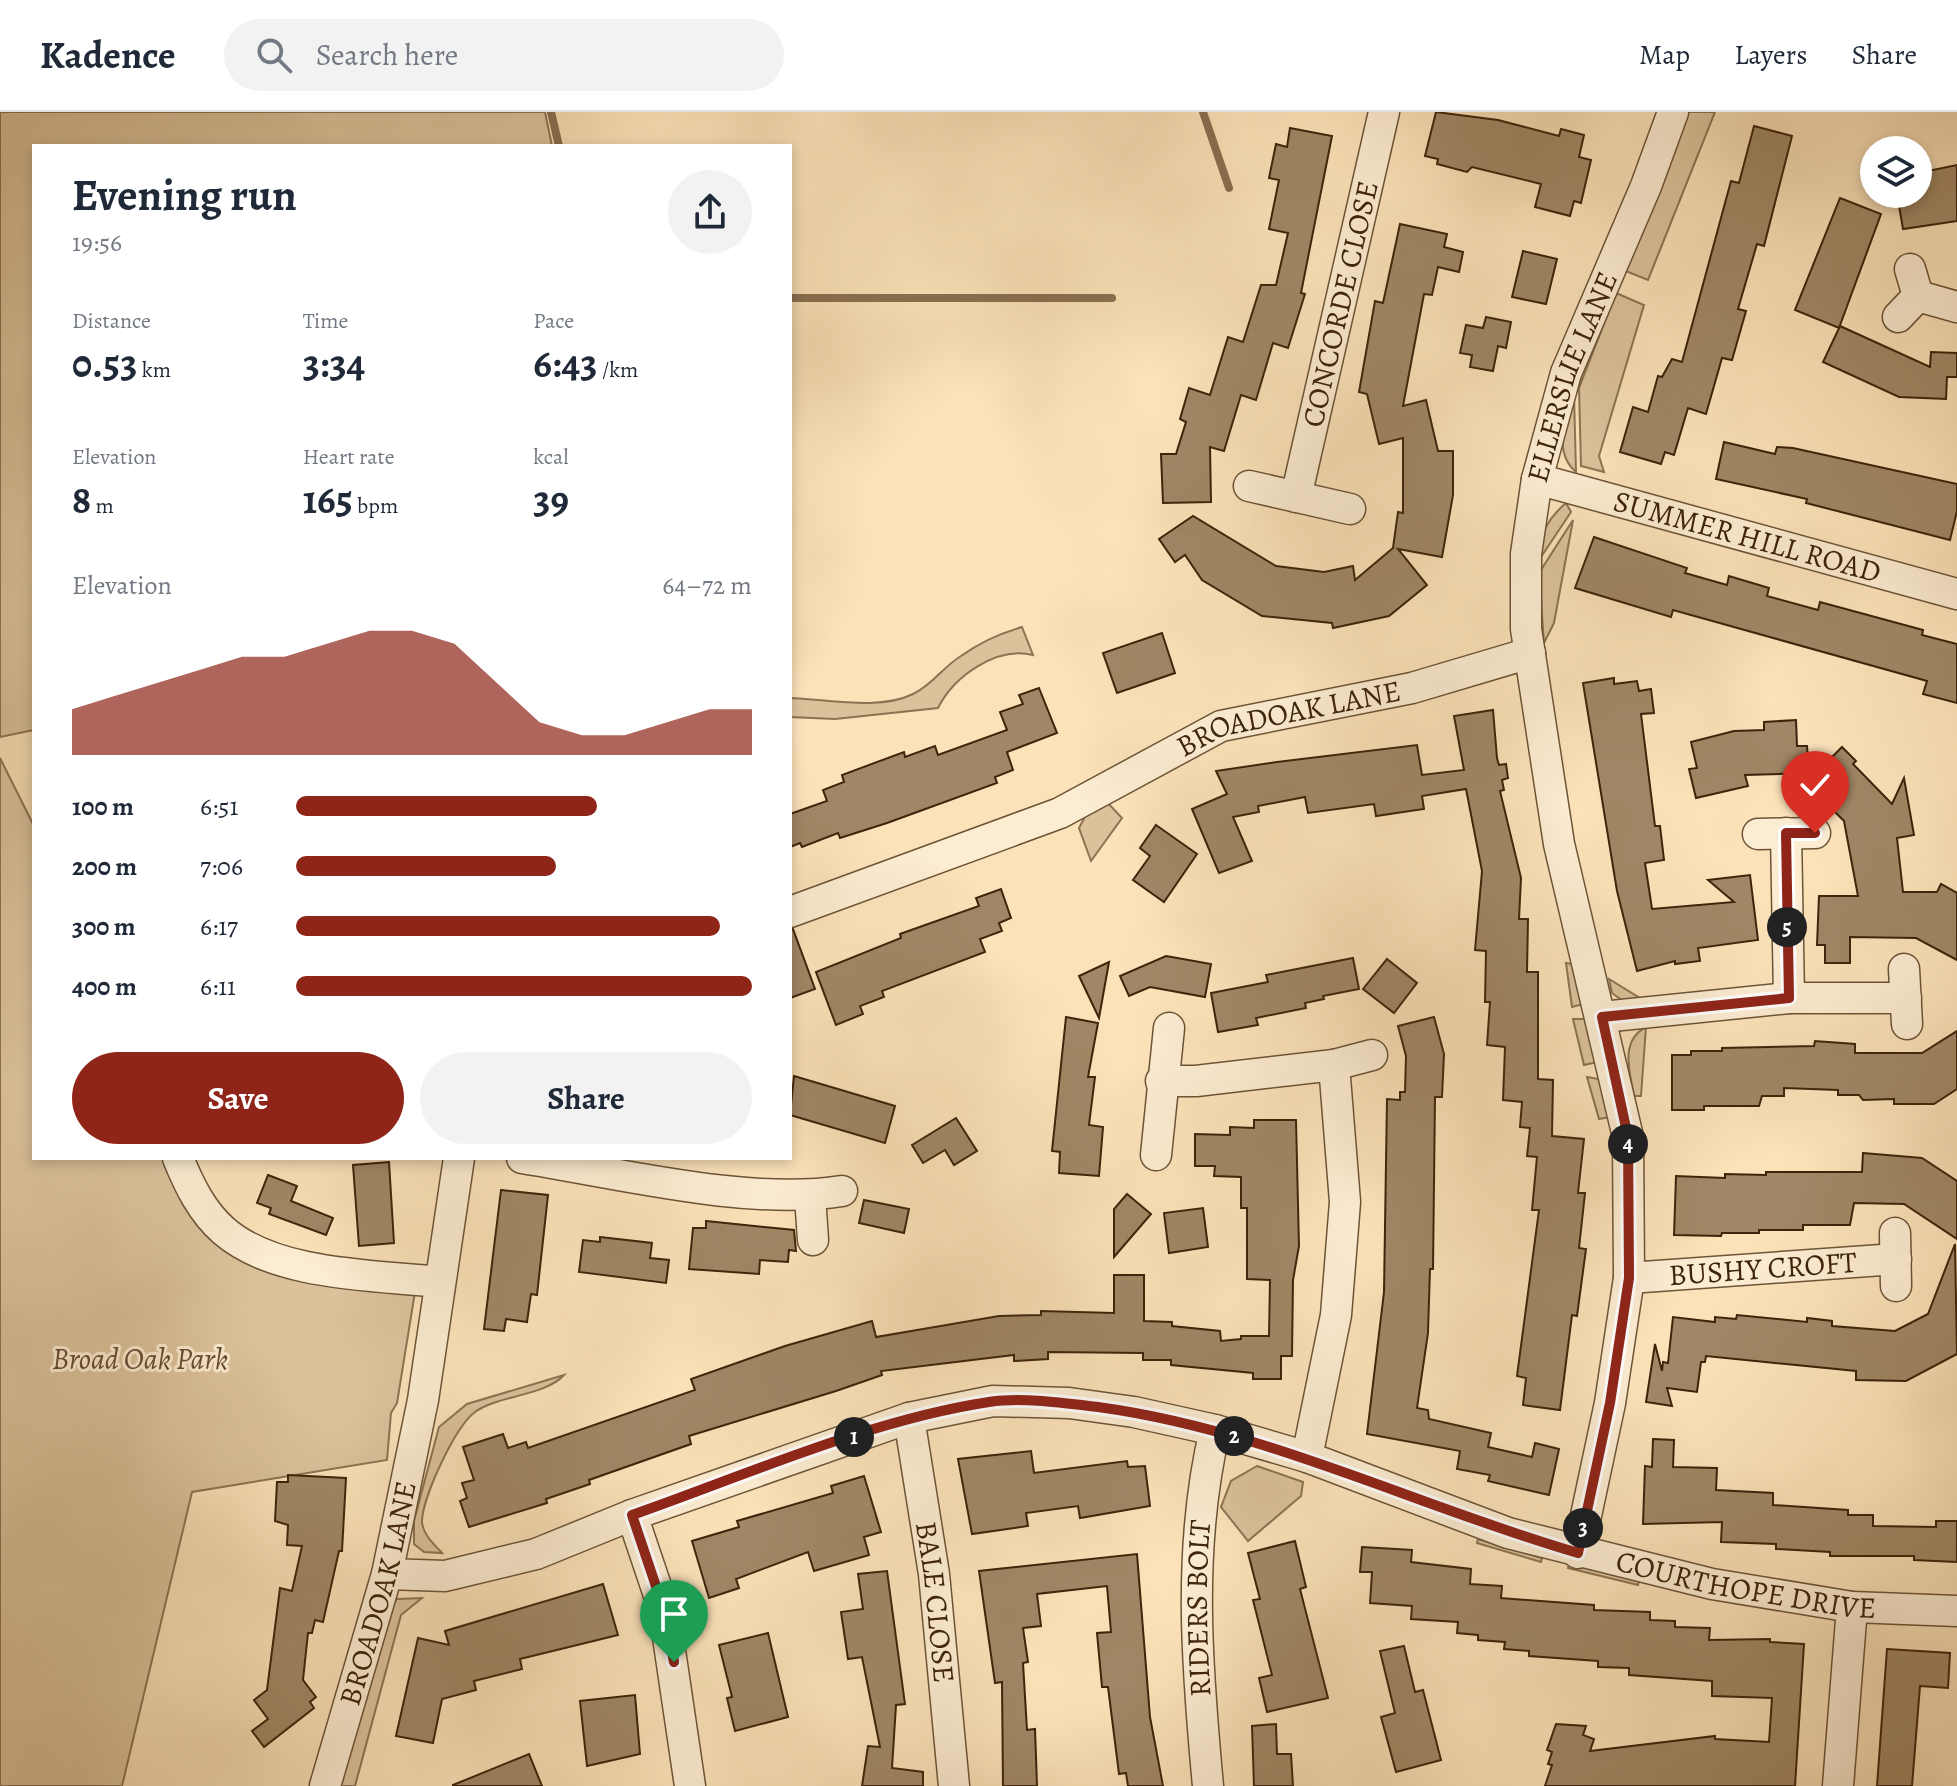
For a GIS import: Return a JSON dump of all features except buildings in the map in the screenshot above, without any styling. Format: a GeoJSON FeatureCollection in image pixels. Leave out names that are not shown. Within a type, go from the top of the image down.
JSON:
{"type":"FeatureCollection","features":[{"type":"Feature","properties":{"kind":"street","name":"CONCORDE CLOSE"},"geometry":{"type":"LineString","coordinates":[[1296,497],[1384,112]]}},
{"type":"Feature","properties":{"kind":"street","name":"ELLERSLIE LANE"},"geometry":{"type":"LineString","coordinates":[[1578,1553],[1610,1403],[1629,1278],[1628,1137],[1559,844],[1530,653],[1526,554],[1537,479],[1566,373],[1646,186],[1673,112]]}},
{"type":"Feature","properties":{"kind":"street"},"geometry":{"type":"LineString","coordinates":[[1909,294],[1957,307]]}},
{"type":"Feature","properties":{"kind":"street","name":"SUMMER HILL ROAD"},"geometry":{"type":"LineString","coordinates":[[1537,479],[1957,594]]}},
{"type":"Feature","properties":{"kind":"street"},"geometry":{"type":"LineString","coordinates":[[1249,486],[1350,509]]}},
{"type":"Feature","properties":{"kind":"street","name":"BROADOAK LANE"},"geometry":{"type":"LineString","coordinates":[[792,911],[1060,813],[1221,726],[1412,688],[1530,653]]}},
{"type":"Feature","properties":{"kind":"street"},"geometry":{"type":"LineString","coordinates":[[1786,833],[1789,998]]}},
{"type":"Feature","properties":{"kind":"street"},"geometry":{"type":"LineString","coordinates":[[1602,1017],[1789,998],[1906,997]]}},
{"type":"Feature","properties":{"kind":"street"},"geometry":{"type":"LineString","coordinates":[[1156,1155],[1161,1081],[1169,1028]]}},
{"type":"Feature","properties":{"kind":"street"},"geometry":{"type":"LineString","coordinates":[[1161,1081],[1196,1081],[1334,1065],[1372,1055]]}},
{"type":"Feature","properties":{"kind":"street"},"geometry":{"type":"LineString","coordinates":[[1307,1457],[1336,1315],[1345,1202],[1334,1065]]}},
{"type":"Feature","properties":{"kind":"street"},"geometry":{"type":"LineString","coordinates":[[179,1160],[207,1213],[225,1233],[257,1251],[308,1268],[439,1282]]}},
{"type":"Feature","properties":{"kind":"street","name":"BROADOAK LANE"},"geometry":{"type":"LineString","coordinates":[[325,1786],[387,1574],[423,1400],[459,1160]]}},
{"type":"Feature","properties":{"kind":"street"},"geometry":{"type":"LineString","coordinates":[[535,1160],[740,1192],[810,1196],[842,1191]]}},
{"type":"Feature","properties":{"kind":"street"},"geometry":{"type":"LineString","coordinates":[[810,1196],[813,1240]]}},
{"type":"Feature","properties":{"kind":"street","name":"BUSHY CROFT"},"geometry":{"type":"LineString","coordinates":[[1629,1278],[1896,1259]]}},
{"type":"Feature","properties":{"kind":"street","name":"COURTHOPE DRIVE"},"geometry":{"type":"LineString","coordinates":[[387,1574],[445,1576],[536,1554],[632,1515],[909,1418],[993,1401],[1069,1403],[1134,1412],[1215,1430],[1307,1457],[1508,1533],[1578,1553],[1712,1584],[1852,1607],[1957,1611]]}},
{"type":"Feature","properties":{"kind":"street","name":"BALE CLOSE"},"geometry":{"type":"LineString","coordinates":[[909,1418],[934,1574],[954,1786]]}},
{"type":"Feature","properties":{"kind":"street","name":"RIDERS BOLT"},"geometry":{"type":"LineString","coordinates":[[1208,1786],[1199,1701],[1197,1565],[1207,1460],[1215,1430]]}},
{"type":"Feature","properties":{"kind":"street"},"geometry":{"type":"LineString","coordinates":[[632,1515],[664,1610],[690,1786]]}},
{"type":"Feature","properties":{"kind":"street"},"geometry":{"type":"LineString","coordinates":[[1838,1786],[1852,1607]]}},
{"type":"Feature","properties":{"kind":"green space"},"geometry":{"type":"Polygon","coordinates":[[[0,112],[545,112],[552,144],[32,144],[32,730],[0,737],[0,112]]]}},
{"type":"Feature","properties":{"kind":"green space"},"geometry":{"type":"Polygon","coordinates":[[[1688,112],[1715,112],[1648,280],[1623,270],[1688,112]]]}},
{"type":"Feature","properties":{"kind":"green space"},"geometry":{"type":"Polygon","coordinates":[[[1616,293],[1644,305],[1599,456],[1604,472],[1581,466],[1579,388],[1616,293]]]}},
{"type":"Feature","properties":{"kind":"green space"},"geometry":{"type":"Polygon","coordinates":[[[1574,394],[1576,472],[1564,454],[1563,445],[1565,424],[1574,394]]]}},
{"type":"Feature","properties":{"kind":"green space"},"geometry":{"type":"Polygon","coordinates":[[[1566,503],[1571,512],[1537,563],[1545,530],[1566,503]]]}},
{"type":"Feature","properties":{"kind":"green space"},"geometry":{"type":"Polygon","coordinates":[[[1573,520],[1554,623],[1544,643],[1539,573],[1573,520]]]}},
{"type":"Feature","properties":{"kind":"green space"},"geometry":{"type":"Polygon","coordinates":[[[1022,627],[1033,655],[1005,655],[978,666],[955,685],[938,708],[835,719],[792,717],[792,698],[869,703],[913,694],[968,651],[1022,627]]]}},
{"type":"Feature","properties":{"kind":"green space","name":"Broad Oak Park"},"geometry":{"type":"Polygon","coordinates":[[[0,758],[32,822],[32,1160],[167,1160],[200,1224],[415,1292],[397,1403],[391,1413],[387,1460],[192,1492],[122,1786],[0,1786],[0,758]]]}},
{"type":"Feature","properties":{"kind":"green space"},"geometry":{"type":"Polygon","coordinates":[[[1106,801],[1122,818],[1091,861],[1079,828],[1088,811],[1106,801]]]}},
{"type":"Feature","properties":{"kind":"green space"},"geometry":{"type":"Polygon","coordinates":[[[1566,963],[1578,965],[1587,1003],[1572,1007],[1566,963]]]}},
{"type":"Feature","properties":{"kind":"green space"},"geometry":{"type":"Polygon","coordinates":[[[1609,979],[1643,1000],[1623,1001],[1612,993],[1609,979]]]}},
{"type":"Feature","properties":{"kind":"green space"},"geometry":{"type":"Polygon","coordinates":[[[1573,1019],[1590,1019],[1602,1061],[1584,1065],[1573,1019]]]}},
{"type":"Feature","properties":{"kind":"green space"},"geometry":{"type":"Polygon","coordinates":[[[1646,1027],[1641,1096],[1634,1096],[1629,1049],[1632,1040],[1646,1027]]]}},
{"type":"Feature","properties":{"kind":"green space"},"geometry":{"type":"Polygon","coordinates":[[[1587,1077],[1604,1080],[1610,1117],[1599,1119],[1587,1077]]]}},
{"type":"Feature","properties":{"kind":"green space"},"geometry":{"type":"Polygon","coordinates":[[[564,1375],[545,1387],[485,1406],[467,1420],[441,1464],[423,1511],[424,1531],[442,1553],[424,1552],[414,1544],[414,1521],[439,1427],[467,1404],[564,1375]]]}},
{"type":"Feature","properties":{"kind":"green space"},"geometry":{"type":"Polygon","coordinates":[[[1257,1466],[1303,1482],[1301,1496],[1248,1541],[1221,1507],[1231,1481],[1257,1466]]]}},
{"type":"Feature","properties":{"kind":"green space"},"geometry":{"type":"Polygon","coordinates":[[[1478,1539],[1542,1558],[1541,1562],[1477,1543],[1478,1539]]]}},
{"type":"Feature","properties":{"kind":"green space"},"geometry":{"type":"Polygon","coordinates":[[[1569,1564],[1639,1581],[1638,1585],[1568,1568],[1569,1564]]]}},
{"type":"Feature","properties":{"kind":"green space"},"geometry":{"type":"Polygon","coordinates":[[[422,1598],[401,1615],[355,1786],[337,1786],[389,1610],[397,1599],[422,1598]]]}},
{"type":"Feature","properties":{"kind":"waterway"},"geometry":{"type":"LineString","coordinates":[[551,112],[559,144]]}},
{"type":"Feature","properties":{"kind":"waterway"},"geometry":{"type":"LineString","coordinates":[[1203,112],[1229,188]]}},
{"type":"Feature","properties":{"kind":"waterway"},"geometry":{"type":"LineString","coordinates":[[792,298],[1112,298]]}},
{"type":"Feature","properties":{"kind":"route"},"geometry":{"type":"LineString","coordinates":[[674,1662],[664,1610],[632,1515],[909,1418],[993,1401],[1069,1403],[1134,1412],[1215,1430],[1307,1457],[1508,1533],[1578,1553],[1610,1403],[1629,1278],[1628,1137],[1602,1017],[1789,998],[1786,833],[1815,833]]}}]}
